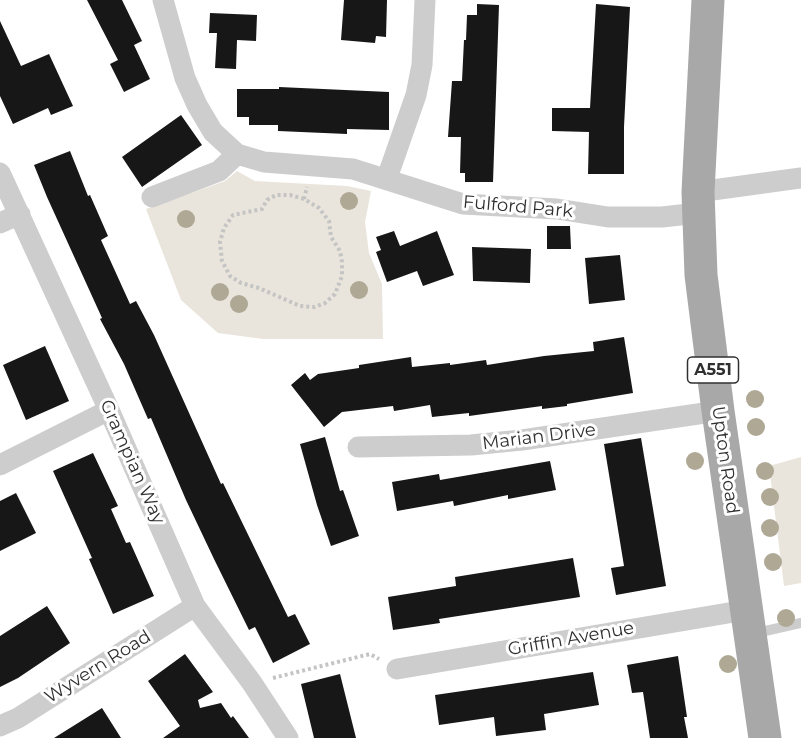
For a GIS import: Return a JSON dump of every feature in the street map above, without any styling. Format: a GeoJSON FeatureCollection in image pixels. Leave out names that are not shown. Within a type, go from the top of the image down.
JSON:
{"type":"FeatureCollection","features":[{"type":"Feature","properties":{"kind":"main road","name":"Upton Road"},"geometry":{"type":"LineString","coordinates":[[708,0],[698,203],[701,275],[747,622],[765,738]]}},
{"type":"Feature","properties":{"kind":"street","name":"Fulford Park"},"geometry":{"type":"LineString","coordinates":[[163,0],[185,78],[213,132],[237,154],[264,162],[353,169],[463,204],[556,209],[608,217],[662,217],[698,203],[801,178]]}},
{"type":"Feature","properties":{"kind":"street"},"geometry":{"type":"LineString","coordinates":[[387,178],[416,95],[422,65],[425,0]]}},
{"type":"Feature","properties":{"kind":"street"},"geometry":{"type":"LineString","coordinates":[[152,197],[219,171],[237,154]]}},
{"type":"Feature","properties":{"kind":"street","name":"Grampian Way"},"geometry":{"type":"LineString","coordinates":[[0,173],[109,410],[195,606],[252,683],[288,738]]}},
{"type":"Feature","properties":{"kind":"street"},"geometry":{"type":"LineString","coordinates":[[0,223],[20,214]]}},
{"type":"Feature","properties":{"kind":"street"},"geometry":{"type":"LineString","coordinates":[[0,465],[109,410]]}},
{"type":"Feature","properties":{"kind":"street","name":"Marian Drive"},"geometry":{"type":"LineString","coordinates":[[358,447],[471,445],[522,440],[718,411]]}},
{"type":"Feature","properties":{"kind":"street","name":"Wyvern Road"},"geometry":{"type":"LineString","coordinates":[[0,726],[18,718],[195,606]]}},
{"type":"Feature","properties":{"kind":"street","name":"Griffin Avenue"},"geometry":{"type":"LineString","coordinates":[[397,669],[747,622]]}},
{"type":"Feature","properties":{"kind":"lane"},"geometry":{"type":"LineString","coordinates":[[747,622],[801,623]]}},
{"type":"Feature","properties":{"kind":"path"},"geometry":{"type":"LineString","coordinates":[[304,164],[309,182],[304,199]]}},
{"type":"Feature","properties":{"kind":"path"},"geometry":{"type":"LineString","coordinates":[[276,195],[290,195],[304,199],[319,208],[329,221],[331,237],[340,251],[342,262],[342,276],[335,294],[325,303],[314,307],[300,306],[259,288],[241,283],[230,276],[222,261],[220,242],[224,228],[233,215],[262,208],[267,200],[276,195]]}},
{"type":"Feature","properties":{"kind":"path"},"geometry":{"type":"LineString","coordinates":[[252,683],[370,654],[397,669]]}},
{"type":"Feature","properties":{"kind":"shaded area"},"geometry":{"type":"Polygon","coordinates":[[[237,171],[255,181],[347,186],[371,191],[365,222],[369,253],[382,284],[383,339],[263,339],[218,333],[181,300],[146,209],[225,181],[237,171]]]}},
{"type":"Feature","properties":{"kind":"shaded area"},"geometry":{"type":"Polygon","coordinates":[[[801,457],[801,583],[784,586],[769,466],[801,457]]]}},
{"type":"Feature","properties":{"kind":"building"},"geometry":{"type":"Polygon","coordinates":[[[87,0],[122,0],[142,41],[134,45],[150,79],[124,92],[110,64],[118,60],[87,0]]]}},
{"type":"Feature","properties":{"kind":"building"},"geometry":{"type":"Polygon","coordinates":[[[344,0],[387,0],[386,37],[376,36],[375,43],[341,40],[344,0]]]}},
{"type":"Feature","properties":{"kind":"building"},"geometry":{"type":"Polygon","coordinates":[[[477,4],[499,5],[493,182],[465,182],[465,173],[460,173],[461,137],[448,137],[452,81],[462,81],[467,15],[477,15],[477,4]]]}},
{"type":"Feature","properties":{"kind":"building"},"geometry":{"type":"Polygon","coordinates":[[[596,4],[630,7],[624,174],[588,174],[589,132],[552,131],[552,108],[590,108],[596,4]]]}},
{"type":"Feature","properties":{"kind":"building"},"geometry":{"type":"Polygon","coordinates":[[[210,13],[257,15],[256,41],[237,40],[236,69],[215,68],[217,33],[209,33],[210,13]]]}},
{"type":"Feature","properties":{"kind":"building"},"geometry":{"type":"Polygon","coordinates":[[[0,21],[21,66],[49,54],[73,106],[51,115],[48,108],[13,124],[0,96],[0,21]]]}},
{"type":"Feature","properties":{"kind":"building"},"geometry":{"type":"Polygon","coordinates":[[[279,87],[389,92],[389,130],[347,129],[347,134],[278,131],[278,125],[249,125],[249,117],[237,117],[237,89],[279,89],[279,87]]]}},
{"type":"Feature","properties":{"kind":"building"},"geometry":{"type":"Polygon","coordinates":[[[181,115],[202,145],[142,187],[122,157],[181,115]]]}},
{"type":"Feature","properties":{"kind":"building"},"geometry":{"type":"Polygon","coordinates":[[[70,151],[88,196],[90,195],[108,236],[101,240],[130,304],[136,301],[154,335],[221,484],[223,483],[288,617],[295,614],[310,644],[273,663],[255,627],[249,630],[214,559],[151,418],[148,419],[124,364],[100,319],[102,318],[34,165],[70,151]]]}},
{"type":"Feature","properties":{"kind":"building"},"geometry":{"type":"Polygon","coordinates":[[[547,226],[570,226],[571,249],[547,249],[547,226]]]}},
{"type":"Feature","properties":{"kind":"building"},"geometry":{"type":"Polygon","coordinates":[[[394,231],[400,246],[437,231],[454,275],[423,286],[417,271],[387,282],[376,252],[381,250],[376,237],[394,231]]]}},
{"type":"Feature","properties":{"kind":"building"},"geometry":{"type":"Polygon","coordinates":[[[472,247],[531,249],[530,283],[473,281],[472,247]]]}},
{"type":"Feature","properties":{"kind":"building"},"geometry":{"type":"Polygon","coordinates":[[[620,255],[625,300],[589,304],[585,258],[620,255]]]}},
{"type":"Feature","properties":{"kind":"building"},"geometry":{"type":"Polygon","coordinates":[[[624,337],[633,393],[567,404],[567,406],[542,409],[542,406],[469,416],[469,413],[432,417],[430,405],[394,411],[393,406],[342,412],[324,427],[291,385],[305,373],[310,380],[318,374],[411,357],[412,367],[486,360],[487,365],[594,351],[593,342],[624,337]]]}},
{"type":"Feature","properties":{"kind":"building"},"geometry":{"type":"Polygon","coordinates":[[[45,346],[69,401],[26,420],[3,365],[45,346]]]}},
{"type":"Feature","properties":{"kind":"building"},"geometry":{"type":"Polygon","coordinates":[[[325,437],[340,491],[343,490],[359,536],[331,546],[300,444],[325,437]]]}},
{"type":"Feature","properties":{"kind":"building"},"geometry":{"type":"Polygon","coordinates":[[[641,438],[666,586],[616,595],[611,568],[624,566],[604,444],[641,438]]]}},
{"type":"Feature","properties":{"kind":"building"},"geometry":{"type":"Polygon","coordinates":[[[93,453],[118,506],[111,509],[126,543],[130,542],[154,596],[113,614],[89,559],[92,558],[53,471],[93,453]]]}},
{"type":"Feature","properties":{"kind":"building"},"geometry":{"type":"Polygon","coordinates":[[[550,461],[556,490],[508,499],[508,495],[454,506],[453,501],[397,511],[392,482],[439,474],[440,480],[550,461]]]}},
{"type":"Feature","properties":{"kind":"building"},"geometry":{"type":"Polygon","coordinates":[[[16,493],[36,533],[0,551],[0,501],[16,493]]]}},
{"type":"Feature","properties":{"kind":"building"},"geometry":{"type":"Polygon","coordinates":[[[573,558],[580,597],[439,619],[440,623],[393,630],[388,597],[456,586],[455,577],[573,558]]]}},
{"type":"Feature","properties":{"kind":"building"},"geometry":{"type":"Polygon","coordinates":[[[47,606],[70,643],[18,678],[0,687],[0,636],[47,606]]]}},
{"type":"Feature","properties":{"kind":"building"},"geometry":{"type":"Polygon","coordinates":[[[185,654],[213,692],[198,700],[200,708],[221,703],[249,738],[163,738],[180,726],[148,681],[185,654]]]}},
{"type":"Feature","properties":{"kind":"building"},"geometry":{"type":"Polygon","coordinates":[[[678,656],[688,738],[650,738],[643,692],[632,693],[627,665],[678,656]]]}},
{"type":"Feature","properties":{"kind":"building"},"geometry":{"type":"Polygon","coordinates":[[[593,672],[599,705],[544,714],[546,730],[496,736],[494,717],[439,725],[435,695],[593,672]]]}},
{"type":"Feature","properties":{"kind":"building"},"geometry":{"type":"Polygon","coordinates":[[[340,674],[356,738],[314,738],[301,684],[340,674]]]}},
{"type":"Feature","properties":{"kind":"building"},"geometry":{"type":"Polygon","coordinates":[[[102,708],[121,738],[54,738],[102,708]]]}}]}
